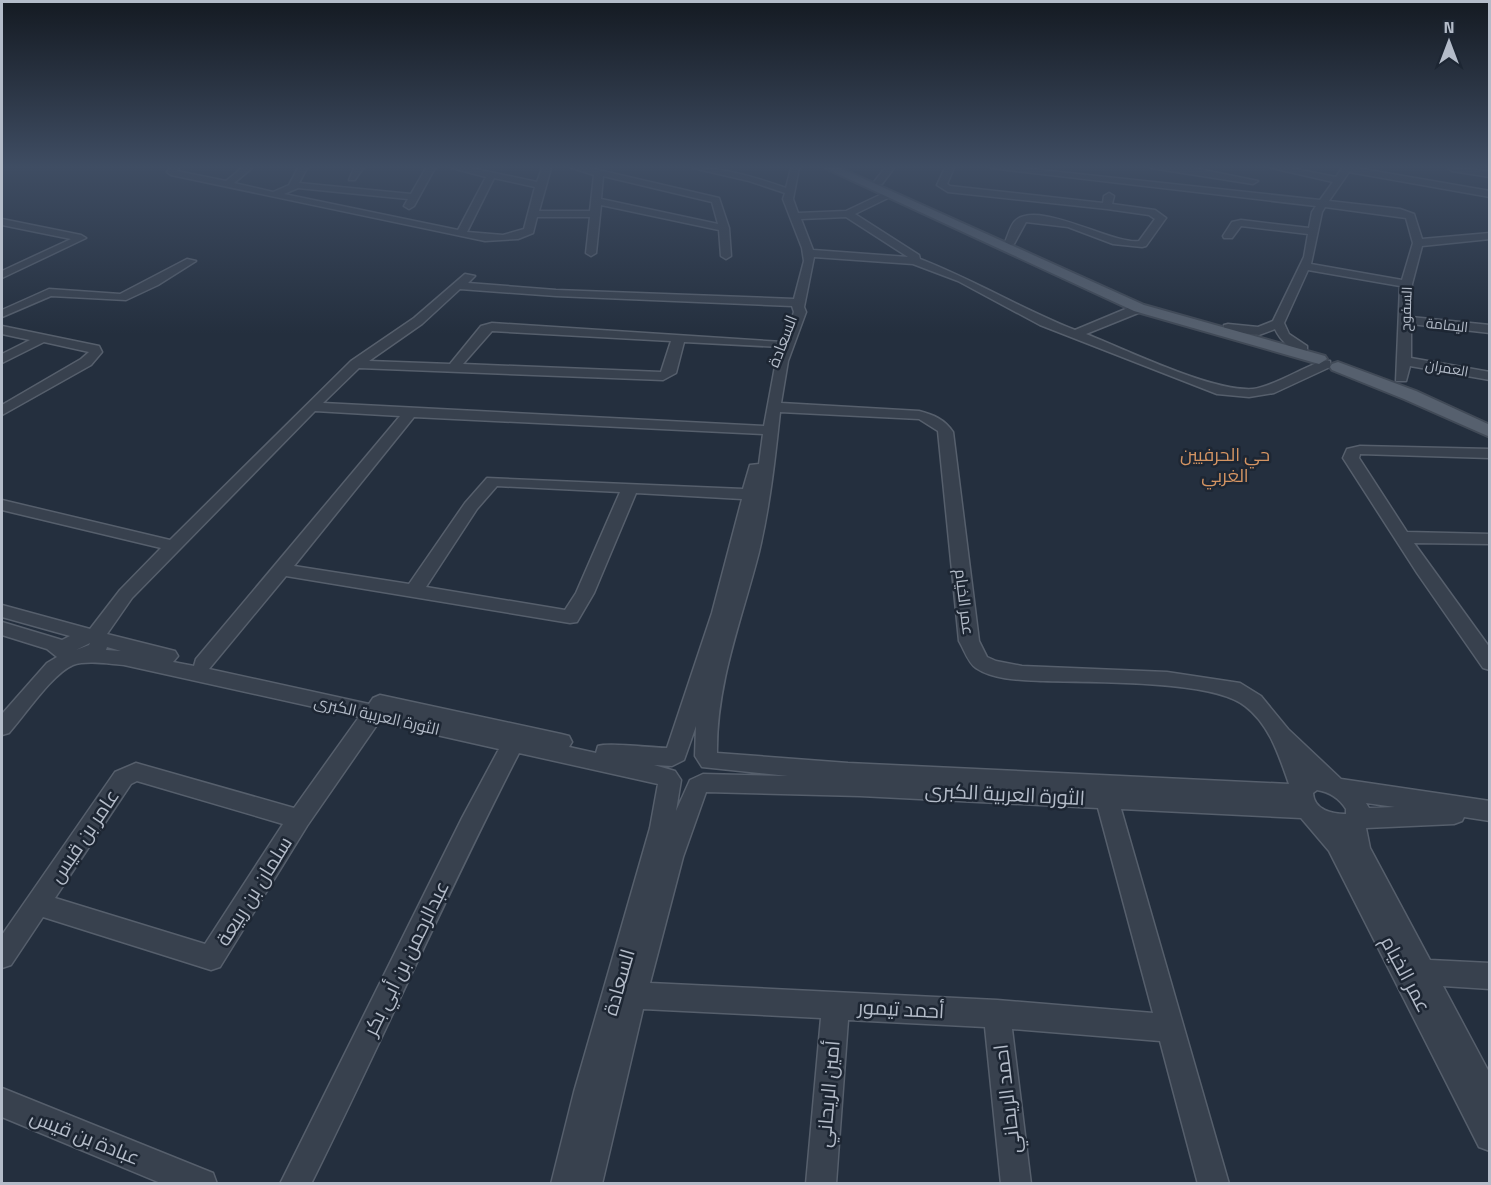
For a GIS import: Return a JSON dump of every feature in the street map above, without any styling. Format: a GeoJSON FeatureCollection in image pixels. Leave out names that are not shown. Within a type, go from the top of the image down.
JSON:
{"type":"FeatureCollection","features":[{"type":"Feature","properties":{"kind":"main road"},"geometry":{"type":"LineString","coordinates":[[957,223],[1139,308],[1328,361],[1389,375],[1490,424]]}},
{"type":"Feature","properties":{"kind":"main road"},"geometry":{"type":"LineString","coordinates":[[965,223],[1140,300],[1302,349],[1328,361]]}},
{"type":"Feature","properties":{"kind":"main road"},"geometry":{"type":"LineString","coordinates":[[1389,375],[1490,432]]}},
{"type":"Feature","properties":{"kind":"street"},"geometry":{"type":"LineString","coordinates":[[2,275],[81,238],[8,223]]}},
{"type":"Feature","properties":{"kind":"street"},"geometry":{"type":"LineString","coordinates":[[416,223],[461,234],[495,237],[519,236],[529,231],[531,223]]}},
{"type":"Feature","properties":{"kind":"street"},"geometry":{"type":"LineString","coordinates":[[461,234],[467,223]]}},
{"type":"Feature","properties":{"kind":"street"},"geometry":{"type":"LineString","coordinates":[[591,253],[593,223]]}},
{"type":"Feature","properties":{"kind":"street"},"geometry":{"type":"LineString","coordinates":[[690,223],[723,228]]}},
{"type":"Feature","properties":{"kind":"street"},"geometry":{"type":"LineString","coordinates":[[722,223],[726,256]]}},
{"type":"Feature","properties":{"kind":"street"},"geometry":{"type":"LineString","coordinates":[[456,285],[556,293],[799,305],[808,273],[808,253],[796,223]]}},
{"type":"Feature","properties":{"kind":"street"},"geometry":{"type":"LineString","coordinates":[[863,223],[906,249],[915,257],[915,261]]}},
{"type":"Feature","properties":{"kind":"street"},"geometry":{"type":"LineString","coordinates":[[1010,242],[1018,223]]}},
{"type":"Feature","properties":{"kind":"street"},"geometry":{"type":"LineString","coordinates":[[1055,223],[1075,226],[1126,244],[1139,245],[1157,223]]}},
{"type":"Feature","properties":{"kind":"street"},"geometry":{"type":"LineString","coordinates":[[1228,236],[1236,224],[1240,223]]}},
{"type":"Feature","properties":{"kind":"street"},"geometry":{"type":"LineString","coordinates":[[1243,223],[1314,232]]}},
{"type":"Feature","properties":{"kind":"street"},"geometry":{"type":"LineString","coordinates":[[1228,327],[1259,331],[1278,323],[1312,248],[1315,223]]}},
{"type":"Feature","properties":{"kind":"street"},"geometry":{"type":"LineString","coordinates":[[1413,223],[1418,243],[1490,236]]}},
{"type":"Feature","properties":{"kind":"street","name":"السفوح"},"geometry":{"type":"LineString","coordinates":[[1389,375],[1405,320],[1406,284],[1418,243]]}},
{"type":"Feature","properties":{"kind":"street"},"geometry":{"type":"LineString","coordinates":[[808,253],[915,261],[962,279],[1030,315],[1224,391],[1268,392],[1282,388],[1328,361]]}},
{"type":"Feature","properties":{"kind":"street"},"geometry":{"type":"LineString","coordinates":[[2,261],[25,265]]}},
{"type":"Feature","properties":{"kind":"street"},"geometry":{"type":"LineString","coordinates":[[2,314],[8,307],[49,292],[122,298],[154,284],[191,261]]}},
{"type":"Feature","properties":{"kind":"street"},"geometry":{"type":"LineString","coordinates":[[1305,266],[1406,284]]}},
{"type":"Feature","properties":{"kind":"street"},"geometry":{"type":"LineString","coordinates":[[2,727],[54,668],[84,646],[126,594],[311,407],[356,364],[418,321],[456,285],[469,276]]}},
{"type":"Feature","properties":{"kind":"street","name":"السعادة"},"geometry":{"type":"LineString","coordinates":[[586,1184],[598,1094],[662,828],[671,767],[705,666],[757,495],[761,429],[767,384],[778,344],[792,310],[799,305],[800,312],[786,344],[757,495],[727,640],[710,692],[706,721],[708,758]]}},
{"type":"Feature","properties":{"kind":"street"},"geometry":{"type":"LineString","coordinates":[[1076,334],[1139,308]]}},
{"type":"Feature","properties":{"kind":"street","name":"اليمامة"},"geometry":{"type":"LineString","coordinates":[[1405,320],[1490,329]]}},
{"type":"Feature","properties":{"kind":"street"},"geometry":{"type":"LineString","coordinates":[[1278,323],[1284,336],[1302,349]]}},
{"type":"Feature","properties":{"kind":"street"},"geometry":{"type":"LineString","coordinates":[[453,368],[487,328],[778,344]]}},
{"type":"Feature","properties":{"kind":"street"},"geometry":{"type":"LineString","coordinates":[[2,330],[81,345],[94,349],[96,352],[86,362],[2,411]]}},
{"type":"Feature","properties":{"kind":"street"},"geometry":{"type":"LineString","coordinates":[[356,364],[663,376],[669,373],[679,337]]}},
{"type":"Feature","properties":{"kind":"street"},"geometry":{"type":"LineString","coordinates":[[2,359],[43,338]]}},
{"type":"Feature","properties":{"kind":"street","name":"العمران"},"geometry":{"type":"LineString","coordinates":[[1389,375],[1490,376]]}},
{"type":"Feature","properties":{"kind":"street"},"geometry":{"type":"LineString","coordinates":[[311,407],[409,414],[761,429]]}},
{"type":"Feature","properties":{"kind":"street","name":"عمر الخيام"},"geometry":{"type":"LineString","coordinates":[[773,407],[920,415],[936,420],[942,425],[946,432],[969,641],[980,662],[992,668],[1022,673],[1222,685],[1233,688],[1254,701],[1281,735],[1356,804],[1357,819],[1354,828],[1356,844],[1490,1136]]}},
{"type":"Feature","properties":{"kind":"street"},"geometry":{"type":"LineString","coordinates":[[203,664],[409,414]]}},
{"type":"Feature","properties":{"kind":"street"},"geometry":{"type":"LineString","coordinates":[[1490,454],[1352,452],[1351,458],[1402,537],[1490,663]]}},
{"type":"Feature","properties":{"kind":"street"},"geometry":{"type":"LineString","coordinates":[[414,591],[471,506],[493,481],[757,495]]}},
{"type":"Feature","properties":{"kind":"street"},"geometry":{"type":"LineString","coordinates":[[280,569],[570,617],[585,593],[630,488]]}},
{"type":"Feature","properties":{"kind":"street"},"geometry":{"type":"LineString","coordinates":[[2,505],[174,546]]}},
{"type":"Feature","properties":{"kind":"street"},"geometry":{"type":"LineString","coordinates":[[1402,537],[1490,539]]}},
{"type":"Feature","properties":{"kind":"street","name":"الثورة العربية الكبرى"},"geometry":{"type":"LineString","coordinates":[[2,611],[84,646],[134,661],[516,739],[671,767]]}},
{"type":"Feature","properties":{"kind":"street","name":"الثورة العربية الكبرى"},"geometry":{"type":"LineString","coordinates":[[2,628],[54,644],[84,646],[203,664],[376,709]]}},
{"type":"Feature","properties":{"kind":"street","name":"سلمان بن ربيعة"},"geometry":{"type":"LineString","coordinates":[[37,904],[211,958],[298,819],[376,709]]}},
{"type":"Feature","properties":{"kind":"street","name":"عمر الخيام"},"geometry":{"type":"LineString","coordinates":[[1281,735],[1306,802],[1337,844],[1490,1105]]}},
{"type":"Feature","properties":{"kind":"street","name":"عبدالرحمن بن أبي بكر"},"geometry":{"type":"LineString","coordinates":[[295,1184],[516,739]]}},
{"type":"Feature","properties":{"kind":"street"},"geometry":{"type":"LineString","coordinates":[[690,750],[708,758],[711,772],[701,784],[679,786],[671,767],[690,750]]}},
{"type":"Feature","properties":{"kind":"street","name":"الثورة العربية الكبرى"},"geometry":{"type":"LineString","coordinates":[[708,758],[1105,793]]}},
{"type":"Feature","properties":{"kind":"street","name":"عامر بن قيس"},"geometry":{"type":"LineString","coordinates":[[2,957],[123,777],[129,773],[136,772],[298,819]]}},
{"type":"Feature","properties":{"kind":"street"},"geometry":{"type":"LineString","coordinates":[[1314,781],[1490,812],[1357,819],[1345,825],[1335,825],[1306,802],[1314,781]]}},
{"type":"Feature","properties":{"kind":"street","name":"السعادة"},"geometry":{"type":"LineString","coordinates":[[566,1184],[633,995],[679,832],[701,784]]}},
{"type":"Feature","properties":{"kind":"street","name":"الثورة العربية الكبرى"},"geometry":{"type":"LineString","coordinates":[[701,784],[1105,793],[1306,802]]}},
{"type":"Feature","properties":{"kind":"street"},"geometry":{"type":"LineString","coordinates":[[1105,793],[1214,1184]]}},
{"type":"Feature","properties":{"kind":"street"},"geometry":{"type":"LineString","coordinates":[[1413,972],[1490,976]]}},
{"type":"Feature","properties":{"kind":"street","name":"أحمد تيمور"},"geometry":{"type":"LineString","coordinates":[[633,995],[997,1014],[1170,1028]]}},
{"type":"Feature","properties":{"kind":"street","name":"أمين الريحاني"},"geometry":{"type":"LineString","coordinates":[[821,1184],[836,1005]]}},
{"type":"Feature","properties":{"kind":"street","name":"احمد الريحاني"},"geometry":{"type":"LineString","coordinates":[[997,1014],[1016,1184]]}},
{"type":"Feature","properties":{"kind":"street","name":"عبادة بن قيس"},"geometry":{"type":"LineString","coordinates":[[2,1103],[202,1184]]}},
{"type":"Feature","properties":{"kind":"district","name":"حي الحرفيين الغربي"},"geometry":{"type":"Point","coordinates":[1225,465]}}]}
